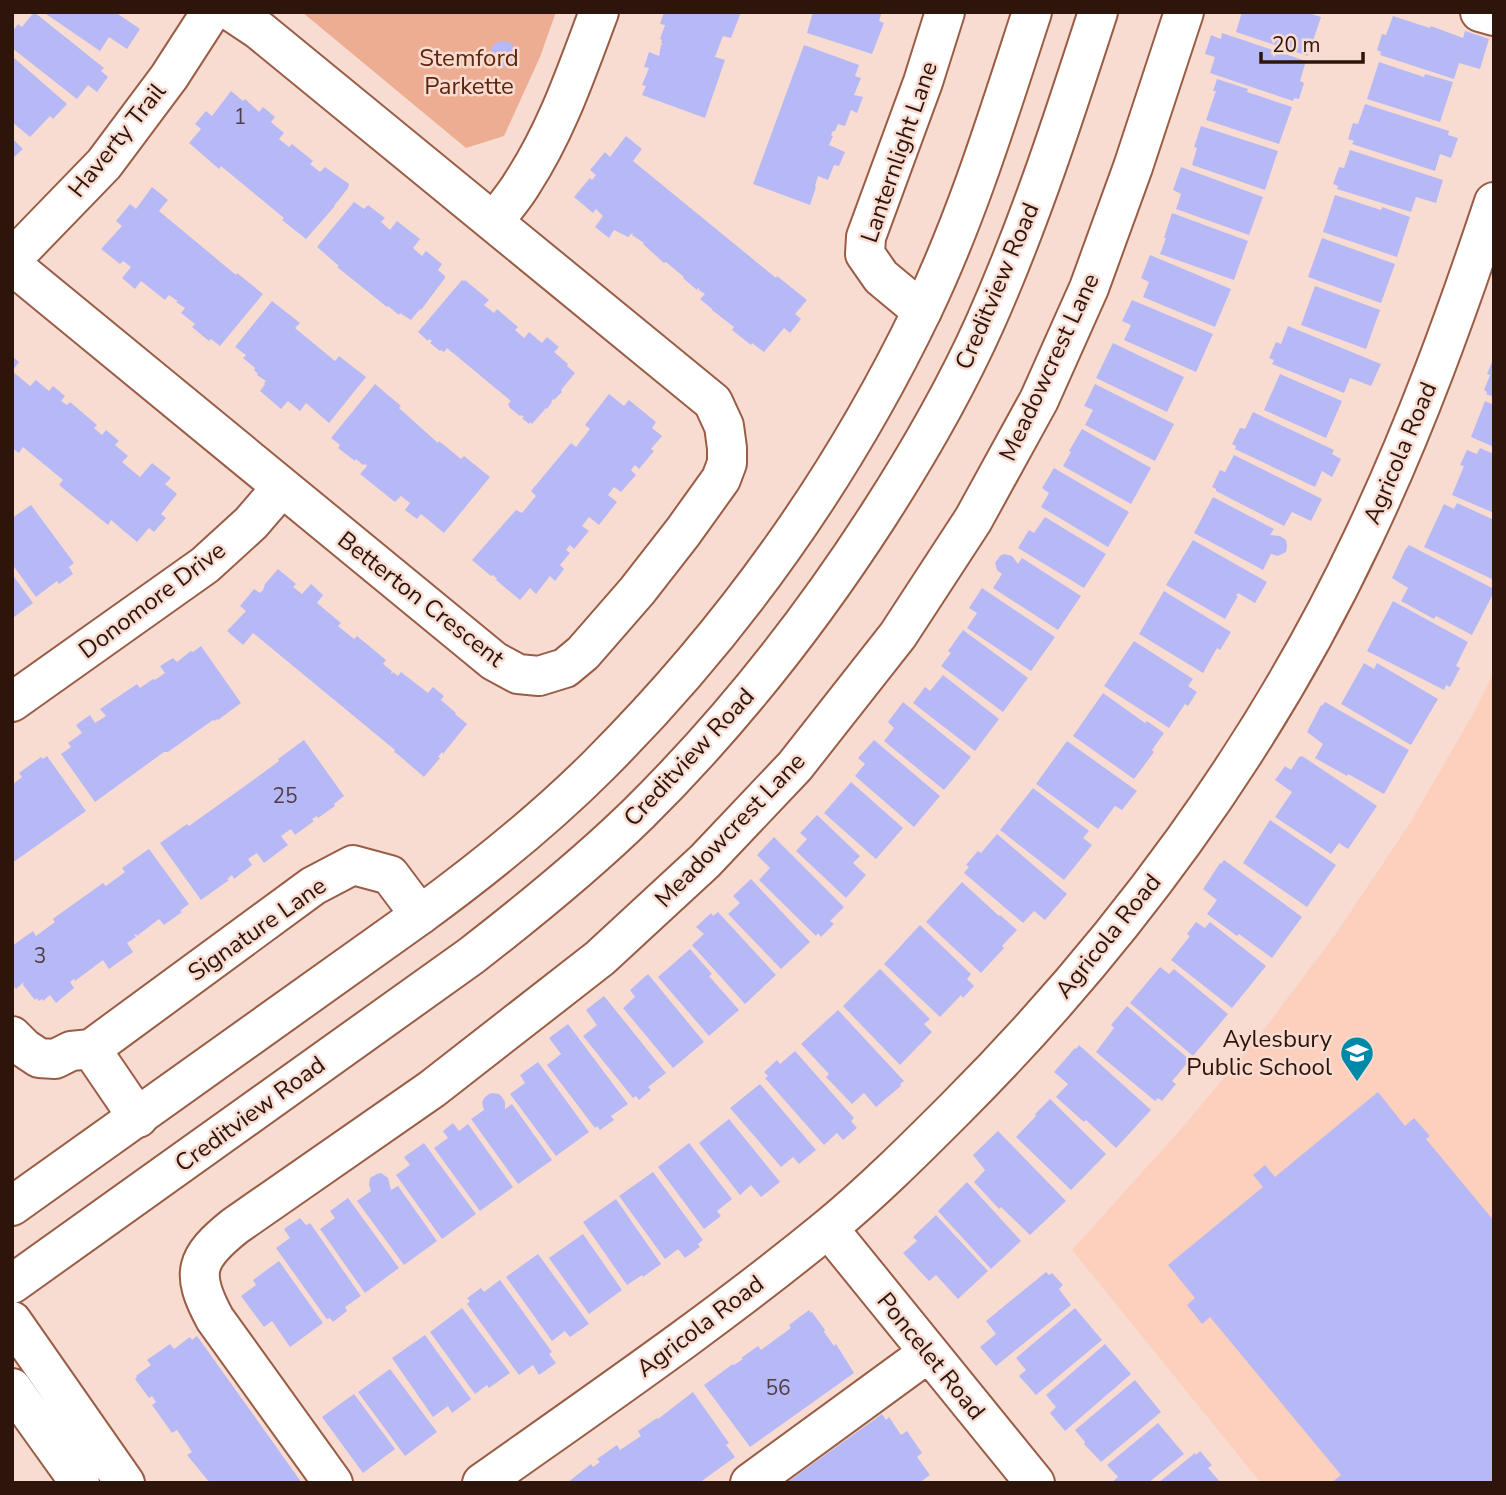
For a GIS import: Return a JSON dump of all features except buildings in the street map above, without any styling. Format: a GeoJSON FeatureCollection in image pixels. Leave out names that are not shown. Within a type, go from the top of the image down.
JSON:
{"type":"FeatureCollection","features":[{"type":"Feature","properties":{"kind":"street","name":"Haverty Trail"},"geometry":{"type":"LineString","coordinates":[[12,259],[104,164],[169,77],[211,12]]}},
{"type":"Feature","properties":{"kind":"street","name":"Betterton Crescent"},"geometry":{"type":"LineString","coordinates":[[12,265],[494,661],[518,674],[539,676],[565,668],[583,653],[637,591],[683,532],[720,479],[727,463],[724,426],[713,402],[259,30],[232,12]]}},
{"type":"Feature","properties":{"kind":"street"},"geometry":{"type":"LineString","coordinates":[[494,222],[523,184],[545,146],[599,12]]}},
{"type":"Feature","properties":{"kind":"street","name":"Lanternlight Lane"},"geometry":{"type":"LineString","coordinates":[[922,311],[881,277],[865,254],[866,237],[923,82],[945,12]]}},
{"type":"Feature","properties":{"kind":"street"},"geometry":{"type":"LineString","coordinates":[[12,1206],[420,915],[522,836],[599,765],[718,633],[775,559],[833,471],[875,401],[922,311],[982,165],[1032,12]]}},
{"type":"Feature","properties":{"kind":"street","name":"Creditview Road"},"geometry":{"type":"LineString","coordinates":[[12,1284],[471,956],[532,908],[640,812],[754,688],[843,571],[938,417],[985,324],[1032,209],[1098,12]]}},
{"type":"Feature","properties":{"kind":"street","name":"Meadowcrest Lane"},"geometry":{"type":"LineString","coordinates":[[332,1483],[215,1319],[203,1297],[199,1273],[205,1257],[217,1241],[235,1226],[432,1089],[600,958],[705,861],[795,766],[898,635],[973,520],[1039,400],[1089,288],[1133,167],[1184,12]]}},
{"type":"Feature","properties":{"kind":"street"},"geometry":{"type":"LineString","coordinates":[[1480,12],[1494,16]]}},
{"type":"Feature","properties":{"kind":"street","name":"Agricola Road"},"geometry":{"type":"LineString","coordinates":[[482,1483],[703,1327],[828,1228],[988,1076],[1102,948],[1201,816],[1281,691],[1323,617],[1363,540],[1416,419],[1481,283],[1494,202]]}},
{"type":"Feature","properties":{"kind":"street","name":"Donomore Drive"},"geometry":{"type":"LineString","coordinates":[[12,702],[205,565],[251,523],[282,487]]}},
{"type":"Feature","properties":{"kind":"street","name":"Signature Lane"},"geometry":{"type":"LineString","coordinates":[[12,1036],[23,1048],[39,1058],[55,1059],[71,1051],[91,1049],[313,886],[353,865],[390,875],[420,915]]}},
{"type":"Feature","properties":{"kind":"street"},"geometry":{"type":"LineString","coordinates":[[91,1049],[138,1118]]}},
{"type":"Feature","properties":{"kind":"street","name":"Poncelet Road"},"geometry":{"type":"LineString","coordinates":[[828,1228],[1035,1483]]}},
{"type":"Feature","properties":{"kind":"street"},"geometry":{"type":"LineString","coordinates":[[12,1321],[125,1483]]}},
{"type":"Feature","properties":{"kind":"street"},"geometry":{"type":"LineString","coordinates":[[750,1483],[928,1353]]}},
{"type":"Feature","properties":{"kind":"street"},"geometry":{"type":"LineString","coordinates":[[12,1388],[80,1483]]}},
{"type":"Feature","properties":{"kind":"shaded area","name":"Aylesbury Public School"},"geometry":{"type":"Polygon","coordinates":[[[1494,672],[1494,1483],[1261,1483],[1072,1250],[1181,1129],[1259,1036],[1335,935],[1410,823],[1494,672]]]}},
{"type":"Feature","properties":{"kind":"green space","name":"Stemford Parkette"},"geometry":{"type":"Polygon","coordinates":[[[302,12],[556,12],[540,57],[504,136],[466,148],[302,12]]]}},
{"type":"Feature","properties":{"kind":"place","name":"Aylesbury Public School"},"geometry":{"type":"Point","coordinates":[1357,1083]}}]}
